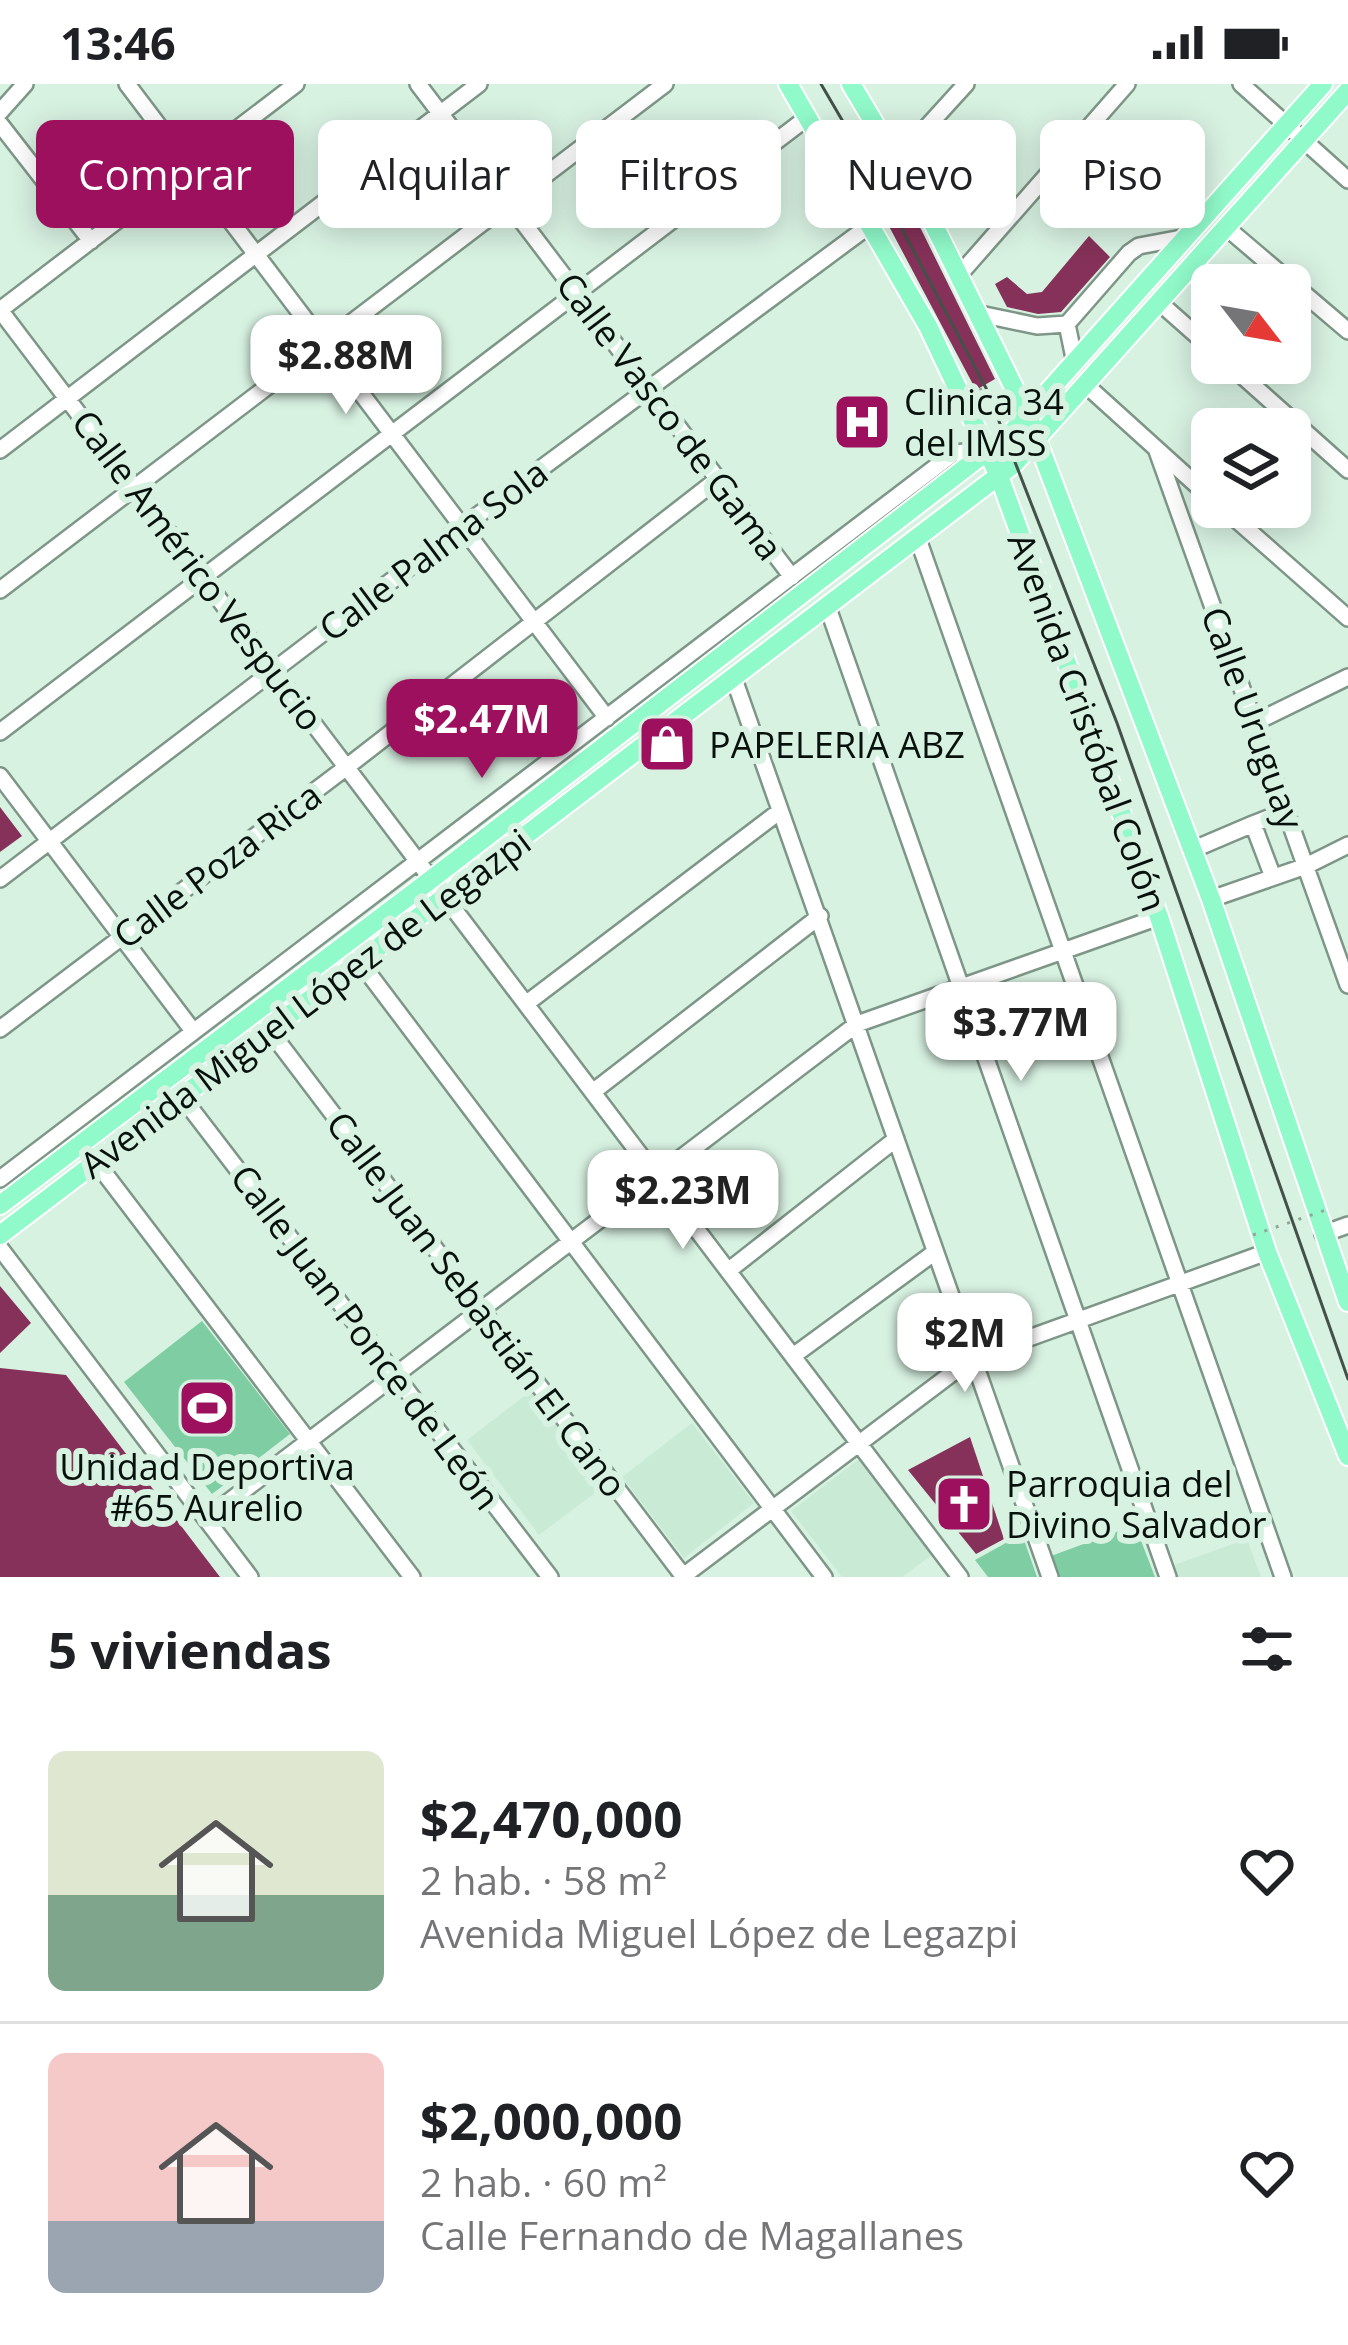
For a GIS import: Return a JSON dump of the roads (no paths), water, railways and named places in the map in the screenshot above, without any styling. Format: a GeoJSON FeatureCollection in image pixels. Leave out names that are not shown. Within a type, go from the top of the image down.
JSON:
{"type":"FeatureCollection","features":[{"type":"Feature","properties":{"kind":"main road","name":"Avenida Cristóbal Colón"},"geometry":{"type":"LineString","coordinates":[[788,84],[810,120]]}},
{"type":"Feature","properties":{"kind":"main road","name":"Avenida Cristóbal Colón"},"geometry":{"type":"LineString","coordinates":[[851,84],[871,120]]}},
{"type":"Feature","properties":{"kind":"main road","name":"Avenida Miguel López de Legazpi"},"geometry":{"type":"LineString","coordinates":[[0,1204],[988,450],[1028,416],[1323,84]]}},
{"type":"Feature","properties":{"kind":"main road","name":"Avenida Miguel López de Legazpi"},"geometry":{"type":"LineString","coordinates":[[0,1235],[999,476],[1038,441],[1348,91]]}},
{"type":"Feature","properties":{"kind":"main road","name":"Avenida Cristóbal Colón"},"geometry":{"type":"LineString","coordinates":[[871,228],[928,326],[999,476],[1159,917],[1268,1252],[1348,1456]]}},
{"type":"Feature","properties":{"kind":"main road","name":"Avenida Cristóbal Colón"},"geometry":{"type":"LineString","coordinates":[[933,228],[980,314],[1038,441],[1211,899],[1348,1302]]}},
{"type":"Feature","properties":{"kind":"street"},"geometry":{"type":"LineString","coordinates":[[0,112],[25,84]]}},
{"type":"Feature","properties":{"kind":"street"},"geometry":{"type":"LineString","coordinates":[[127,84],[155,120]]}},
{"type":"Feature","properties":{"kind":"street"},"geometry":{"type":"LineString","coordinates":[[242,120],[276,90],[296,84]]}},
{"type":"Feature","properties":{"kind":"street","name":"Calle Vasco de Gama"},"geometry":{"type":"LineString","coordinates":[[418,84],[445,120]]}},
{"type":"Feature","properties":{"kind":"street"},"geometry":{"type":"LineString","coordinates":[[0,450],[479,84]]}},
{"type":"Feature","properties":{"kind":"street"},"geometry":{"type":"LineString","coordinates":[[552,170],[664,84]]}},
{"type":"Feature","properties":{"kind":"street"},"geometry":{"type":"LineString","coordinates":[[933,120],[966,84]]}},
{"type":"Feature","properties":{"kind":"street"},"geometry":{"type":"LineString","coordinates":[[960,274],[1127,84]]}},
{"type":"Feature","properties":{"kind":"street"},"geometry":{"type":"LineString","coordinates":[[1241,84],[1348,180]]}},
{"type":"Feature","properties":{"kind":"street"},"geometry":{"type":"LineString","coordinates":[[0,732],[808,117]]}},
{"type":"Feature","properties":{"kind":"street"},"geometry":{"type":"LineString","coordinates":[[0,124],[91,241]]}},
{"type":"Feature","properties":{"kind":"street"},"geometry":{"type":"LineString","coordinates":[[0,310],[108,228]]}},
{"type":"Feature","properties":{"kind":"street"},"geometry":{"type":"LineString","coordinates":[[236,228],[607,718]]}},
{"type":"Feature","properties":{"kind":"street"},"geometry":{"type":"LineString","coordinates":[[0,590],[476,228]]}},
{"type":"Feature","properties":{"kind":"street","name":"Calle Vasco de Gama"},"geometry":{"type":"LineString","coordinates":[[528,228],[792,577]]}},
{"type":"Feature","properties":{"kind":"street","name":"Calle Palma Sola"},"geometry":{"type":"LineString","coordinates":[[0,879],[462,526],[865,228]]}},
{"type":"Feature","properties":{"kind":"street"},"geometry":{"type":"LineString","coordinates":[[1227,228],[1348,331]]}},
{"type":"Feature","properties":{"kind":"street"},"geometry":{"type":"LineString","coordinates":[[980,314],[1037,326],[1067,324],[1134,248],[1187,237]]}},
{"type":"Feature","properties":{"kind":"street"},"geometry":{"type":"LineString","coordinates":[[1160,303],[1191,330]]}},
{"type":"Feature","properties":{"kind":"street","name":"Calle Américo Vespucio"},"geometry":{"type":"LineString","coordinates":[[0,310],[960,1577]]}},
{"type":"Feature","properties":{"kind":"street"},"geometry":{"type":"LineString","coordinates":[[1067,324],[1075,363]]}},
{"type":"Feature","properties":{"kind":"street"},"geometry":{"type":"LineString","coordinates":[[1252,384],[1348,470]]}},
{"type":"Feature","properties":{"kind":"street"},"geometry":{"type":"LineString","coordinates":[[1087,386],[1191,481]]}},
{"type":"Feature","properties":{"kind":"street","name":"Avenida Miguel López de Legazpi"},"geometry":{"type":"LineString","coordinates":[[0,1179],[954,453],[988,450]]}},
{"type":"Feature","properties":{"kind":"street","name":"Calle Uruguay"},"geometry":{"type":"LineString","coordinates":[[1157,451],[1348,985]]}},
{"type":"Feature","properties":{"kind":"street","name":"Calle Poza Rica"},"geometry":{"type":"LineString","coordinates":[[0,1028],[718,479]]}},
{"type":"Feature","properties":{"kind":"street"},"geometry":{"type":"LineString","coordinates":[[1246,528],[1348,618]]}},
{"type":"Feature","properties":{"kind":"street"},"geometry":{"type":"LineString","coordinates":[[918,539],[1283,1577]]}},
{"type":"Feature","properties":{"kind":"street"},"geometry":{"type":"LineString","coordinates":[[828,608],[1168,1577]]}},
{"type":"Feature","properties":{"kind":"street"},"geometry":{"type":"LineString","coordinates":[[1254,723],[1348,677]]}},
{"type":"Feature","properties":{"kind":"street"},"geometry":{"type":"LineString","coordinates":[[734,679],[1050,1577]]}},
{"type":"Feature","properties":{"kind":"street"},"geometry":{"type":"LineString","coordinates":[[0,776],[193,1031]]}},
{"type":"Feature","properties":{"kind":"street"},"geometry":{"type":"LineString","coordinates":[[527,1003],[780,811]]}},
{"type":"Feature","properties":{"kind":"street"},"geometry":{"type":"LineString","coordinates":[[1192,850],[1286,811]]}},
{"type":"Feature","properties":{"kind":"street"},"geometry":{"type":"LineString","coordinates":[[1253,824],[1273,878]]}},
{"type":"Feature","properties":{"kind":"street"},"geometry":{"type":"LineString","coordinates":[[1211,899],[1306,866],[1348,845]]}},
{"type":"Feature","properties":{"kind":"street"},"geometry":{"type":"LineString","coordinates":[[594,1091],[820,916]]}},
{"type":"Feature","properties":{"kind":"street"},"geometry":{"type":"LineString","coordinates":[[206,1520],[857,1024],[1159,917]]}},
{"type":"Feature","properties":{"kind":"street"},"geometry":{"type":"LineString","coordinates":[[360,962],[824,1577]]}},
{"type":"Feature","properties":{"kind":"street","name":"Calle Juan Sebastián El Cano"},"geometry":{"type":"LineString","coordinates":[[270,1030],[683,1577]]}},
{"type":"Feature","properties":{"kind":"street","name":"Calle Juan Ponce de León"},"geometry":{"type":"LineString","coordinates":[[182,1097],[550,1577]]}},
{"type":"Feature","properties":{"kind":"street"},"geometry":{"type":"LineString","coordinates":[[728,1270],[896,1139]]}},
{"type":"Feature","properties":{"kind":"street"},"geometry":{"type":"LineString","coordinates":[[96,1162],[412,1577]]}},
{"type":"Feature","properties":{"kind":"street"},"geometry":{"type":"LineString","coordinates":[[1322,1234],[1348,1225]]}},
{"type":"Feature","properties":{"kind":"street"},"geometry":{"type":"LineString","coordinates":[[0,1248],[250,1577]]}},
{"type":"Feature","properties":{"kind":"street"},"geometry":{"type":"LineString","coordinates":[[793,1356],[934,1252]]}},
{"type":"Feature","properties":{"kind":"street"},"geometry":{"type":"LineString","coordinates":[[683,1577],[970,1359],[1268,1252]]}},
{"type":"Feature","properties":{"kind":"tram line"},"geometry":{"type":"LineString","coordinates":[[821,84],[986,388],[1117,723],[1348,1379]]}},
{"type":"Feature","properties":{"kind":"place","name":"Clinica 34 del IMSS"},"geometry":{"type":"Point","coordinates":[862,422]}},
{"type":"Feature","properties":{"kind":"place","name":"PAPELERIA ABZ"},"geometry":{"type":"Point","coordinates":[667,744]}},
{"type":"Feature","properties":{"kind":"place","name":"Unidad Deportiva #65 Aurelio"},"geometry":{"type":"Point","coordinates":[207,1408]}},
{"type":"Feature","properties":{"kind":"place","name":"Parroquia del Divino Salvador"},"geometry":{"type":"Point","coordinates":[964,1504]}}]}
